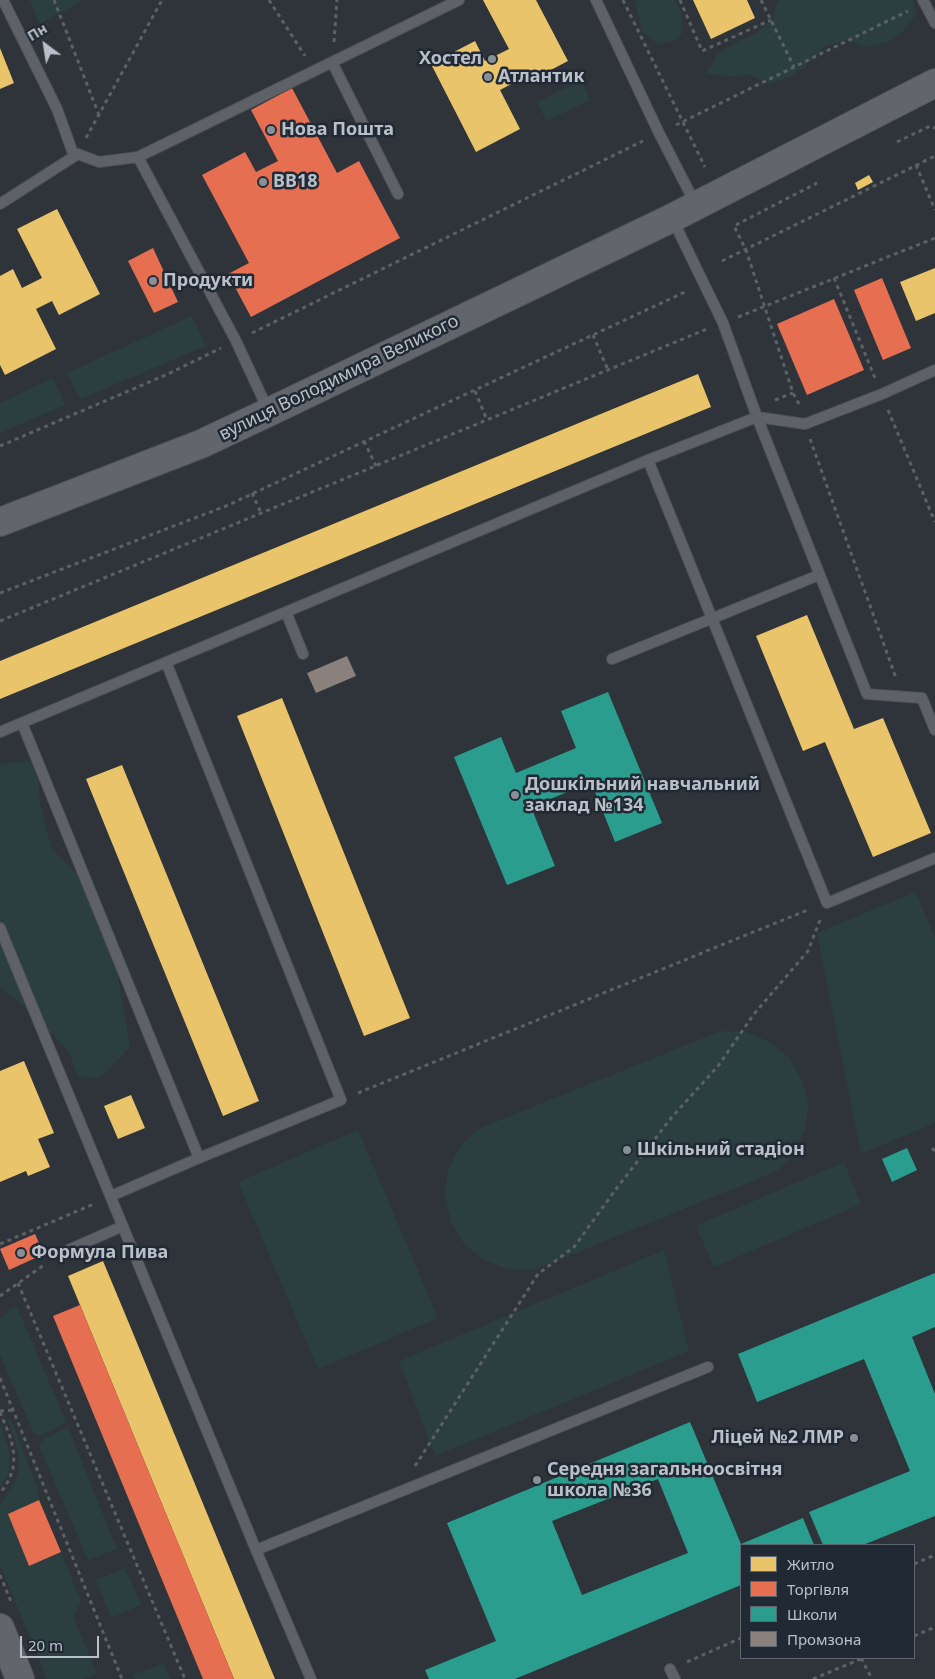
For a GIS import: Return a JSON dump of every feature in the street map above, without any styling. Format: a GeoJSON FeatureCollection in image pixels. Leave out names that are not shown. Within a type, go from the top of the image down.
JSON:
{"type":"FeatureCollection","features":[{"type":"Feature","properties":{"kind":"main road","name":"вулиця Володимира Великого"},"geometry":{"type":"LineString","coordinates":[[0,522],[201,444],[672,218],[935,83]]}},
{"type":"Feature","properties":{"kind":"main road"},"geometry":{"type":"LineString","coordinates":[[0,1628],[20,1679]]}},
{"type":"Feature","properties":{"kind":"lane"},"geometry":{"type":"LineString","coordinates":[[3,0],[57,109],[76,155]]}},
{"type":"Feature","properties":{"kind":"lane"},"geometry":{"type":"LineString","coordinates":[[0,204],[76,155],[99,162],[138,157],[459,0]]}},
{"type":"Feature","properties":{"kind":"lane"},"geometry":{"type":"LineString","coordinates":[[596,0],[696,206]]}},
{"type":"Feature","properties":{"kind":"lane"},"geometry":{"type":"LineString","coordinates":[[923,0],[935,23]]}},
{"type":"Feature","properties":{"kind":"lane"},"geometry":{"type":"LineString","coordinates":[[332,62],[398,194]]}},
{"type":"Feature","properties":{"kind":"lane"},"geometry":{"type":"LineString","coordinates":[[138,157],[236,341],[269,412]]}},
{"type":"Feature","properties":{"kind":"lane"},"geometry":{"type":"LineString","coordinates":[[672,218],[723,323],[757,417],[867,694],[922,698],[935,730]]}},
{"type":"Feature","properties":{"kind":"lane"},"geometry":{"type":"LineString","coordinates":[[0,732],[648,460],[757,417],[805,424],[882,394],[935,370]]}},
{"type":"Feature","properties":{"kind":"lane"},"geometry":{"type":"LineString","coordinates":[[648,460],[827,903],[935,858]]}},
{"type":"Feature","properties":{"kind":"lane"},"geometry":{"type":"LineString","coordinates":[[612,659],[819,575]]}},
{"type":"Feature","properties":{"kind":"lane"},"geometry":{"type":"LineString","coordinates":[[286,612],[303,654]]}},
{"type":"Feature","properties":{"kind":"lane"},"geometry":{"type":"LineString","coordinates":[[111,1196],[341,1100],[166,662]]}},
{"type":"Feature","properties":{"kind":"lane"},"geometry":{"type":"LineString","coordinates":[[22,723],[199,1158]]}},
{"type":"Feature","properties":{"kind":"lane"},"geometry":{"type":"LineString","coordinates":[[0,928],[311,1679]]}},
{"type":"Feature","properties":{"kind":"lane"},"geometry":{"type":"LineString","coordinates":[[59,1254],[123,1226]]}},
{"type":"Feature","properties":{"kind":"lane"},"geometry":{"type":"LineString","coordinates":[[256,1550],[708,1368]]}},
{"type":"Feature","properties":{"kind":"path"},"geometry":{"type":"LineString","coordinates":[[54,0],[99,115]]}},
{"type":"Feature","properties":{"kind":"path"},"geometry":{"type":"LineString","coordinates":[[76,155],[162,0]]}},
{"type":"Feature","properties":{"kind":"path"},"geometry":{"type":"LineString","coordinates":[[269,0],[314,71]]}},
{"type":"Feature","properties":{"kind":"path"},"geometry":{"type":"LineString","coordinates":[[332,62],[337,0]]}},
{"type":"Feature","properties":{"kind":"path"},"geometry":{"type":"LineString","coordinates":[[623,0],[705,167]]}},
{"type":"Feature","properties":{"kind":"path"},"geometry":{"type":"LineString","coordinates":[[680,0],[702,51],[771,20]]}},
{"type":"Feature","properties":{"kind":"path"},"geometry":{"type":"LineString","coordinates":[[761,0],[794,67]]}},
{"type":"Feature","properties":{"kind":"path"},"geometry":{"type":"LineString","coordinates":[[659,133],[911,10]]}},
{"type":"Feature","properties":{"kind":"path"},"geometry":{"type":"LineString","coordinates":[[898,142],[930,126],[935,128]]}},
{"type":"Feature","properties":{"kind":"path"},"geometry":{"type":"LineString","coordinates":[[0,446],[168,374],[634,146]]}},
{"type":"Feature","properties":{"kind":"path"},"geometry":{"type":"LineString","coordinates":[[722,261],[935,156]]}},
{"type":"Feature","properties":{"kind":"path"},"geometry":{"type":"LineString","coordinates":[[916,165],[935,210]]}},
{"type":"Feature","properties":{"kind":"path"},"geometry":{"type":"LineString","coordinates":[[800,406],[793,393],[746,250],[734,226],[817,184]]}},
{"type":"Feature","properties":{"kind":"path"},"geometry":{"type":"LineString","coordinates":[[723,323],[935,238]]}},
{"type":"Feature","properties":{"kind":"path"},"geometry":{"type":"LineString","coordinates":[[834,278],[935,522]]}},
{"type":"Feature","properties":{"kind":"path"},"geometry":{"type":"LineString","coordinates":[[0,593],[226,506],[685,292]]}},
{"type":"Feature","properties":{"kind":"path"},"geometry":{"type":"LineString","coordinates":[[0,621],[702,331]]}},
{"type":"Feature","properties":{"kind":"path"},"geometry":{"type":"LineString","coordinates":[[593,335],[608,370]]}},
{"type":"Feature","properties":{"kind":"path"},"geometry":{"type":"LineString","coordinates":[[866,381],[884,374]]}},
{"type":"Feature","properties":{"kind":"path"},"geometry":{"type":"LineString","coordinates":[[475,391],[487,420]]}},
{"type":"Feature","properties":{"kind":"path"},"geometry":{"type":"LineString","coordinates":[[805,424],[902,696]]}},
{"type":"Feature","properties":{"kind":"path"},"geometry":{"type":"LineString","coordinates":[[364,441],[376,466]]}},
{"type":"Feature","properties":{"kind":"path"},"geometry":{"type":"LineString","coordinates":[[252,493],[260,513]]}},
{"type":"Feature","properties":{"kind":"path"},"geometry":{"type":"LineString","coordinates":[[341,1100],[827,903]]}},
{"type":"Feature","properties":{"kind":"path"},"geometry":{"type":"LineString","coordinates":[[398,1493],[538,1274],[574,1247],[672,1117],[718,1066],[754,1014],[808,951],[827,903]]}},
{"type":"Feature","properties":{"kind":"path"},"geometry":{"type":"LineString","coordinates":[[0,1244],[111,1196]]}},
{"type":"Feature","properties":{"kind":"path"},"geometry":{"type":"LineString","coordinates":[[0,1296],[59,1254]]}},
{"type":"Feature","properties":{"kind":"path"},"geometry":{"type":"LineString","coordinates":[[18,1283],[185,1679]]}},
{"type":"Feature","properties":{"kind":"path"},"geometry":{"type":"LineString","coordinates":[[0,1378],[122,1679]]}},
{"type":"Feature","properties":{"kind":"path"},"geometry":{"type":"LineString","coordinates":[[0,1494],[13,1470],[14,1456],[0,1411],[13,1410]]}},
{"type":"Feature","properties":{"kind":"path"},"geometry":{"type":"LineString","coordinates":[[915,1564],[935,1555]]}},
{"type":"Feature","properties":{"kind":"path"},"geometry":{"type":"LineString","coordinates":[[915,1636],[935,1628]]}},
{"type":"Feature","properties":{"kind":"path"},"geometry":{"type":"LineString","coordinates":[[672,1674],[740,1639]]}},
{"type":"Feature","properties":{"kind":"path"},"geometry":{"type":"LineString","coordinates":[[813,1679],[860,1659]]}},
{"type":"Feature","properties":{"kind":"path"},"geometry":{"type":"LineString","coordinates":[[862,1659],[872,1679]]}},
{"type":"Feature","properties":{"kind":"green space"},"geometry":{"type":"Polygon","coordinates":[[[30,0],[84,0],[39,24],[30,0]]]}},
{"type":"Feature","properties":{"kind":"green space"},"geometry":{"type":"Polygon","coordinates":[[[635,0],[674,0],[681,11],[682,33],[676,40],[659,45],[642,32],[635,0]]]}},
{"type":"Feature","properties":{"kind":"green space"},"geometry":{"type":"Polygon","coordinates":[[[779,0],[912,0],[917,13],[903,31],[888,42],[866,47],[844,40],[824,47],[809,63],[792,76],[770,84],[750,75],[728,76],[706,73],[718,54],[737,42],[757,33],[772,18],[779,0]]]}},
{"type":"Feature","properties":{"kind":"green space"},"geometry":{"type":"Polygon","coordinates":[[[581,81],[590,100],[546,121],[537,102],[581,81]]]}},
{"type":"Feature","properties":{"kind":"green space"},"geometry":{"type":"Polygon","coordinates":[[[192,316],[206,346],[80,399],[67,373],[192,316]]]}},
{"type":"Feature","properties":{"kind":"green space"},"geometry":{"type":"Polygon","coordinates":[[[53,378],[65,405],[0,433],[0,403],[53,378]]]}},
{"type":"Feature","properties":{"kind":"green space"},"geometry":{"type":"Polygon","coordinates":[[[37,760],[40,804],[52,849],[83,880],[116,961],[130,1047],[99,1079],[78,1076],[69,1052],[32,1013],[0,987],[0,766],[1,764],[37,760]]]}},
{"type":"Feature","properties":{"kind":"green space"},"geometry":{"type":"Polygon","coordinates":[[[915,892],[935,937],[935,1123],[861,1154],[817,933],[915,892]]]}},
{"type":"Feature","properties":{"kind":"green space","name":"Шкільний стадіон"},"geometry":{"type":"Polygon","coordinates":[[[721,1031],[746,1032],[770,1042],[789,1058],[802,1080],[808,1105],[805,1130],[795,1153],[777,1171],[534,1270],[508,1269],[484,1260],[464,1244],[451,1222],[445,1197],[448,1171],[460,1147],[478,1129],[721,1031]]]}},
{"type":"Feature","properties":{"kind":"green space"},"geometry":{"type":"Polygon","coordinates":[[[358,1130],[438,1318],[318,1369],[238,1182],[358,1130]]]}},
{"type":"Feature","properties":{"kind":"green space"},"geometry":{"type":"Polygon","coordinates":[[[844,1162],[861,1204],[714,1267],[696,1226],[844,1162]]]}},
{"type":"Feature","properties":{"kind":"green space"},"geometry":{"type":"Polygon","coordinates":[[[664,1250],[689,1351],[435,1456],[399,1361],[664,1250]]]}},
{"type":"Feature","properties":{"kind":"green space"},"geometry":{"type":"Polygon","coordinates":[[[17,1307],[65,1419],[65,1423],[41,1435],[34,1434],[0,1355],[0,1319],[9,1310],[17,1307]]]}},
{"type":"Feature","properties":{"kind":"green space"},"geometry":{"type":"Polygon","coordinates":[[[6,1417],[12,1422],[15,1429],[38,1489],[39,1500],[8,1514],[29,1566],[61,1552],[81,1602],[73,1616],[97,1674],[84,1679],[47,1679],[0,1565],[0,1505],[18,1476],[19,1460],[15,1440],[6,1417]]]}},
{"type":"Feature","properties":{"kind":"green space"},"geometry":{"type":"Polygon","coordinates":[[[0,1423],[9,1450],[10,1463],[8,1475],[0,1487],[0,1423]]]}},
{"type":"Feature","properties":{"kind":"green space"},"geometry":{"type":"Polygon","coordinates":[[[68,1427],[117,1549],[88,1560],[39,1446],[43,1439],[68,1427]]]}},
{"type":"Feature","properties":{"kind":"green space"},"geometry":{"type":"Polygon","coordinates":[[[125,1568],[141,1605],[111,1618],[96,1580],[125,1568]]]}},
{"type":"Feature","properties":{"kind":"green space"},"geometry":{"type":"Polygon","coordinates":[[[163,1663],[170,1679],[135,1679],[133,1675],[163,1663]]]}},
{"type":"Feature","properties":{"kind":"building: Житло"},"geometry":{"type":"Polygon","coordinates":[[[483,0],[536,0],[568,61],[524,84],[521,79],[500,90],[520,129],[476,152],[431,64],[475,41],[485,61],[509,49],[483,0]]]}},
{"type":"Feature","properties":{"kind":"building: Житло"},"geometry":{"type":"Polygon","coordinates":[[[693,0],[747,0],[755,18],[711,39],[693,0]]]}},
{"type":"Feature","properties":{"kind":"building: Житло"},"geometry":{"type":"Polygon","coordinates":[[[0,48],[14,83],[0,89],[0,48]]]}},
{"type":"Feature","properties":{"kind":"building: Житло"},"geometry":{"type":"Polygon","coordinates":[[[869,175],[873,182],[858,190],[855,183],[869,175]]]}},
{"type":"Feature","properties":{"kind":"building: Житло"},"geometry":{"type":"Polygon","coordinates":[[[57,209],[100,294],[59,315],[52,301],[36,309],[56,349],[5,375],[0,365],[0,276],[13,269],[22,288],[42,278],[17,229],[57,209]]]}},
{"type":"Feature","properties":{"kind":"building: Житло"},"geometry":{"type":"Polygon","coordinates":[[[935,268],[935,313],[916,321],[900,282],[935,268]]]}},
{"type":"Feature","properties":{"kind":"building: Житло"},"geometry":{"type":"Polygon","coordinates":[[[698,374],[711,407],[0,699],[0,661],[698,374]]]}},
{"type":"Feature","properties":{"kind":"building: Житло"},"geometry":{"type":"Polygon","coordinates":[[[807,615],[854,729],[883,718],[931,833],[873,857],[825,742],[803,751],[756,636],[807,615]]]}},
{"type":"Feature","properties":{"kind":"building: Житло"},"geometry":{"type":"Polygon","coordinates":[[[282,698],[410,1018],[364,1036],[237,716],[282,698]]]}},
{"type":"Feature","properties":{"kind":"building: Житло"},"geometry":{"type":"Polygon","coordinates":[[[122,765],[259,1101],[223,1116],[86,779],[122,765]]]}},
{"type":"Feature","properties":{"kind":"building: Житло"},"geometry":{"type":"Polygon","coordinates":[[[24,1061],[54,1133],[38,1139],[50,1167],[28,1176],[26,1171],[0,1182],[0,1071],[24,1061]]]}},
{"type":"Feature","properties":{"kind":"building: Житло"},"geometry":{"type":"Polygon","coordinates":[[[131,1095],[145,1128],[118,1139],[104,1106],[131,1095]]]}},
{"type":"Feature","properties":{"kind":"building: Житло"},"geometry":{"type":"Polygon","coordinates":[[[103,1261],[275,1679],[234,1679],[68,1276],[103,1261]]]}},
{"type":"Feature","properties":{"kind":"building: Торгівля"},"geometry":{"type":"Polygon","coordinates":[[[292,88],[337,173],[359,161],[400,238],[251,317],[228,274],[249,263],[202,175],[245,152],[256,172],[278,161],[251,110],[292,88]]]}},
{"type":"Feature","properties":{"kind":"building: Торгівля","name":"Продукти"},"geometry":{"type":"Polygon","coordinates":[[[153,248],[178,302],[154,313],[128,261],[153,248]]]}},
{"type":"Feature","properties":{"kind":"building: Торгівля"},"geometry":{"type":"Polygon","coordinates":[[[882,278],[911,348],[883,360],[854,290],[882,278]]]}},
{"type":"Feature","properties":{"kind":"building: Торгівля"},"geometry":{"type":"Polygon","coordinates":[[[834,299],[864,370],[807,395],[777,324],[834,299]]]}},
{"type":"Feature","properties":{"kind":"building: Торгівля"},"geometry":{"type":"Polygon","coordinates":[[[35,1234],[44,1254],[9,1270],[0,1249],[35,1234]]]}},
{"type":"Feature","properties":{"kind":"building: Торгівля"},"geometry":{"type":"Polygon","coordinates":[[[80,1305],[234,1679],[203,1679],[53,1316],[80,1305]]]}},
{"type":"Feature","properties":{"kind":"building: Торгівля"},"geometry":{"type":"Polygon","coordinates":[[[39,1500],[61,1552],[29,1566],[8,1514],[39,1500]]]}},
{"type":"Feature","properties":{"kind":"building: Школи","name":"Дошкільний навчальний заклад №134"},"geometry":{"type":"Polygon","coordinates":[[[608,692],[662,823],[615,842],[591,782],[531,807],[555,866],[507,885],[454,757],[501,737],[516,773],[576,748],[561,711],[608,692]]]}},
{"type":"Feature","properties":{"kind":"building: Школи"},"geometry":{"type":"Polygon","coordinates":[[[907,1148],[917,1170],[892,1182],[882,1159],[907,1148]]]}},
{"type":"Feature","properties":{"kind":"building: Школи"},"geometry":{"type":"Polygon","coordinates":[[[935,1273],[935,1327],[912,1337],[935,1394],[935,1516],[865,1544],[823,1544],[809,1512],[910,1471],[864,1359],[757,1402],[738,1354],[935,1273]]]}},
{"type":"Feature","properties":{"kind":"building: Школи"},"geometry":{"type":"Polygon","coordinates":[[[690,1422],[741,1544],[740,1585],[515,1679],[429,1679],[425,1670],[496,1641],[447,1523],[690,1422]],[[658,1479],[552,1521],[582,1595],[688,1553],[658,1479]]]}},
{"type":"Feature","properties":{"kind":"building: Школи"},"geometry":{"type":"Polygon","coordinates":[[[803,1518],[814,1544],[741,1544],[803,1518]]]}},
{"type":"Feature","properties":{"kind":"building: Промзона"},"geometry":{"type":"Polygon","coordinates":[[[347,656],[356,676],[316,693],[307,673],[347,656]]]}},
{"type":"Feature","properties":{"kind":"place","name":"Хостел"},"geometry":{"type":"Point","coordinates":[492,59]}},
{"type":"Feature","properties":{"kind":"place","name":"Атлантик"},"geometry":{"type":"Point","coordinates":[488,77]}},
{"type":"Feature","properties":{"kind":"place","name":"Нова Пошта"},"geometry":{"type":"Point","coordinates":[271,130]}},
{"type":"Feature","properties":{"kind":"place","name":"BB18"},"geometry":{"type":"Point","coordinates":[263,182]}},
{"type":"Feature","properties":{"kind":"place","name":"Продукти"},"geometry":{"type":"Point","coordinates":[153,281]}},
{"type":"Feature","properties":{"kind":"place","name":"Дошкільний навчальний заклад №134"},"geometry":{"type":"Point","coordinates":[515,795]}},
{"type":"Feature","properties":{"kind":"place","name":"Шкільний стадіон"},"geometry":{"type":"Point","coordinates":[627,1150]}},
{"type":"Feature","properties":{"kind":"place","name":"Формула Пива"},"geometry":{"type":"Point","coordinates":[21,1253]}},
{"type":"Feature","properties":{"kind":"place","name":"Ліцей №2 ЛМР"},"geometry":{"type":"Point","coordinates":[854,1438]}},
{"type":"Feature","properties":{"kind":"place","name":"Середня загальноосвітня школа №36"},"geometry":{"type":"Point","coordinates":[537,1480]}}]}
